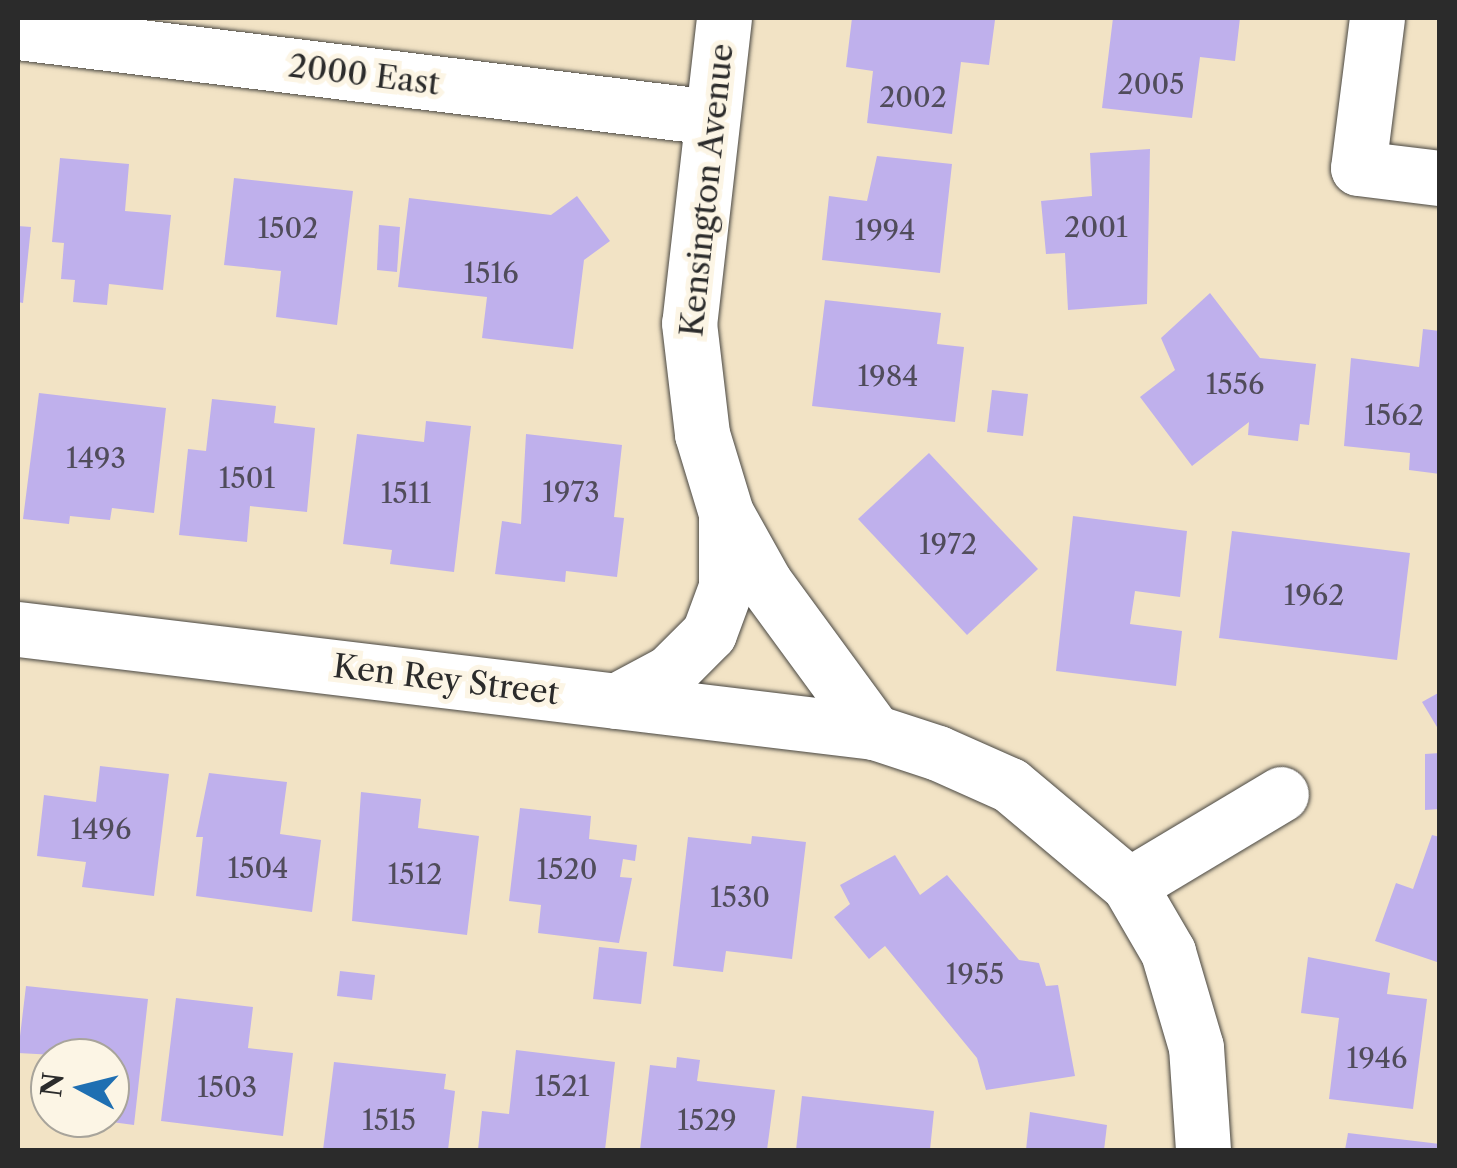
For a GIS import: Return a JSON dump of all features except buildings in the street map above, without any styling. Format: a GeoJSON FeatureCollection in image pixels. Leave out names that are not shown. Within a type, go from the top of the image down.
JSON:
{"type":"FeatureCollection","features":[{"type":"Feature","properties":{"kind":"street","name":"Kensington Avenue"},"geometry":{"type":"LineString","coordinates":[[724,18],[689,323],[692,385],[726,513],[765,583],[874,732]]}},
{"type":"Feature","properties":{"kind":"street"},"geometry":{"type":"LineString","coordinates":[[1377,18],[1358,168],[1440,178]]}},
{"type":"Feature","properties":{"kind":"street","name":"2000 East"},"geometry":{"type":"LineString","coordinates":[[47,29],[711,118]]}},
{"type":"Feature","properties":{"kind":"street"},"geometry":{"type":"LineString","coordinates":[[616,701],[670,672],[709,633],[726,586],[726,513]]}},
{"type":"Feature","properties":{"kind":"street","name":"Ken Rey Street"},"geometry":{"type":"LineString","coordinates":[[18,629],[874,732],[1010,785],[1129,885],[1168,952],[1196,1047],[1203,1150]]}},
{"type":"Feature","properties":{"kind":"street"},"geometry":{"type":"LineString","coordinates":[[1129,885],[1282,794]]}}]}
